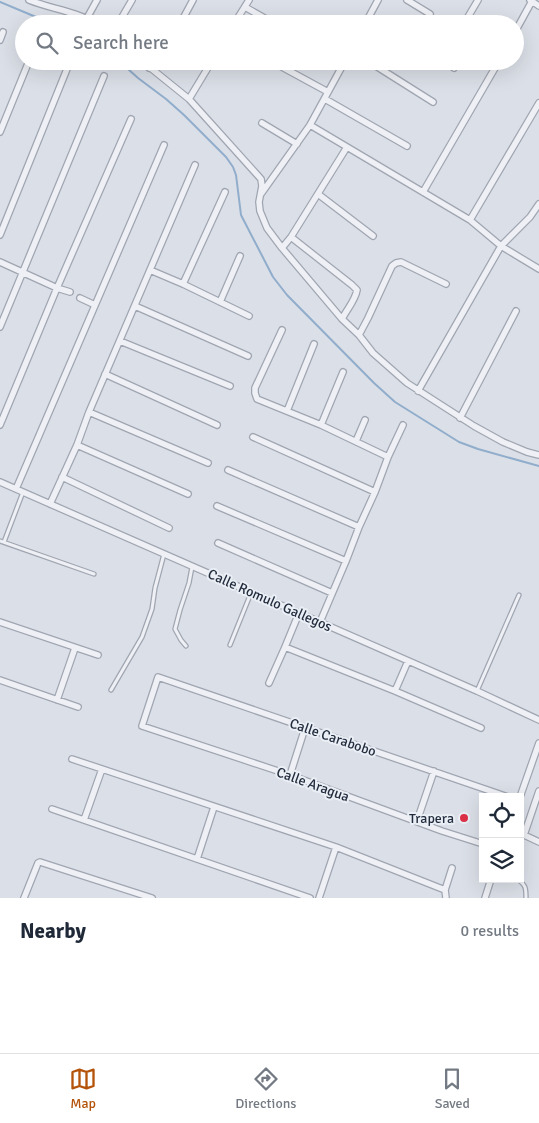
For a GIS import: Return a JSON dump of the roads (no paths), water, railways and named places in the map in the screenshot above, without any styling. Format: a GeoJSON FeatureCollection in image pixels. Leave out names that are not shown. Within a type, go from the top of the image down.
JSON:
{"type":"FeatureCollection","features":[{"type":"Feature","properties":{"kind":"street"},"geometry":{"type":"LineString","coordinates":[[29,0],[78,15]]}},
{"type":"Feature","properties":{"kind":"street"},"geometry":{"type":"LineString","coordinates":[[89,15],[97,0]]}},
{"type":"Feature","properties":{"kind":"street"},"geometry":{"type":"LineString","coordinates":[[123,15],[132,0]]}},
{"type":"Feature","properties":{"kind":"street"},"geometry":{"type":"LineString","coordinates":[[185,15],[194,0]]}},
{"type":"Feature","properties":{"kind":"street"},"geometry":{"type":"LineString","coordinates":[[240,15],[249,0]]}},
{"type":"Feature","properties":{"kind":"street"},"geometry":{"type":"LineString","coordinates":[[370,15],[378,0]]}},
{"type":"Feature","properties":{"kind":"street"},"geometry":{"type":"LineString","coordinates":[[407,0],[430,14]]}},
{"type":"Feature","properties":{"kind":"street"},"geometry":{"type":"LineString","coordinates":[[469,15],[478,0]]}},
{"type":"Feature","properties":{"kind":"street"},"geometry":{"type":"LineString","coordinates":[[524,15],[531,1],[539,6]]}},
{"type":"Feature","properties":{"kind":"street"},"geometry":{"type":"LineString","coordinates":[[245,7],[259,15]]}},
{"type":"Feature","properties":{"kind":"street"},"geometry":{"type":"LineString","coordinates":[[0,40],[3,32]]}},
{"type":"Feature","properties":{"kind":"street"},"geometry":{"type":"LineString","coordinates":[[0,132],[25,70]]}},
{"type":"Feature","properties":{"kind":"street"},"geometry":{"type":"LineString","coordinates":[[0,235],[67,70]]}},
{"type":"Feature","properties":{"kind":"street"},"geometry":{"type":"LineString","coordinates":[[152,70],[190,99],[261,179],[260,211],[267,228],[342,319],[385,365],[418,391],[460,418],[503,442],[539,455]]}},
{"type":"Feature","properties":{"kind":"street"},"geometry":{"type":"LineString","coordinates":[[190,99],[207,70]]}},
{"type":"Feature","properties":{"kind":"street"},"geometry":{"type":"LineString","coordinates":[[288,70],[328,92]]}},
{"type":"Feature","properties":{"kind":"street"},"geometry":{"type":"LineString","coordinates":[[260,196],[310,125],[340,70]]}},
{"type":"Feature","properties":{"kind":"street"},"geometry":{"type":"LineString","coordinates":[[382,70],[433,102]]}},
{"type":"Feature","properties":{"kind":"street"},"geometry":{"type":"LineString","coordinates":[[423,192],[494,70]]}},
{"type":"Feature","properties":{"kind":"street"},"geometry":{"type":"LineString","coordinates":[[0,327],[104,76]]}},
{"type":"Feature","properties":{"kind":"street"},"geometry":{"type":"LineString","coordinates":[[325,98],[407,146]]}},
{"type":"Feature","properties":{"kind":"street"},"geometry":{"type":"LineString","coordinates":[[470,220],[539,103]]}},
{"type":"Feature","properties":{"kind":"street"},"geometry":{"type":"LineString","coordinates":[[0,425],[57,288],[132,119]]}},
{"type":"Feature","properties":{"kind":"street"},"geometry":{"type":"LineString","coordinates":[[262,123],[297,144]]}},
{"type":"Feature","properties":{"kind":"street"},"geometry":{"type":"LineString","coordinates":[[310,125],[470,220],[501,246],[539,269]]}},
{"type":"Feature","properties":{"kind":"street"},"geometry":{"type":"LineString","coordinates":[[16,489],[164,145]]}},
{"type":"Feature","properties":{"kind":"street"},"geometry":{"type":"LineString","coordinates":[[282,248],[347,147]]}},
{"type":"Feature","properties":{"kind":"street"},"geometry":{"type":"LineString","coordinates":[[50,504],[77,445],[195,165]]}},
{"type":"Feature","properties":{"kind":"street"},"geometry":{"type":"LineString","coordinates":[[183,284],[225,192]]}},
{"type":"Feature","properties":{"kind":"street"},"geometry":{"type":"LineString","coordinates":[[318,194],[373,236]]}},
{"type":"Feature","properties":{"kind":"street"},"geometry":{"type":"LineString","coordinates":[[418,391],[501,246],[530,217],[539,204]]}},
{"type":"Feature","properties":{"kind":"street"},"geometry":{"type":"LineString","coordinates":[[290,237],[356,290],[356,296],[342,319]]}},
{"type":"Feature","properties":{"kind":"street"},"geometry":{"type":"LineString","coordinates":[[220,302],[240,256]]}},
{"type":"Feature","properties":{"kind":"street"},"geometry":{"type":"LineString","coordinates":[[0,262],[70,292]]}},
{"type":"Feature","properties":{"kind":"street"},"geometry":{"type":"LineString","coordinates":[[359,335],[392,266],[396,263],[401,262],[446,284]]}},
{"type":"Feature","properties":{"kind":"street"},"geometry":{"type":"LineString","coordinates":[[150,270],[249,316]]}},
{"type":"Feature","properties":{"kind":"street"},"geometry":{"type":"LineString","coordinates":[[80,298],[95,305]]}},
{"type":"Feature","properties":{"kind":"street"},"geometry":{"type":"LineString","coordinates":[[135,306],[248,356]]}},
{"type":"Feature","properties":{"kind":"street"},"geometry":{"type":"LineString","coordinates":[[460,418],[516,311]]}},
{"type":"Feature","properties":{"kind":"street"},"geometry":{"type":"LineString","coordinates":[[282,330],[255,388],[258,399],[321,425],[388,457]]}},
{"type":"Feature","properties":{"kind":"street"},"geometry":{"type":"LineString","coordinates":[[120,341],[230,386]]}},
{"type":"Feature","properties":{"kind":"street"},"geometry":{"type":"LineString","coordinates":[[287,411],[314,344]]}},
{"type":"Feature","properties":{"kind":"street"},"geometry":{"type":"LineString","coordinates":[[321,425],[343,372]]}},
{"type":"Feature","properties":{"kind":"street"},"geometry":{"type":"LineString","coordinates":[[106,374],[217,425]]}},
{"type":"Feature","properties":{"kind":"street"},"geometry":{"type":"LineString","coordinates":[[90,412],[208,463]]}},
{"type":"Feature","properties":{"kind":"street"},"geometry":{"type":"LineString","coordinates":[[356,441],[365,420]]}},
{"type":"Feature","properties":{"kind":"street"},"geometry":{"type":"LineString","coordinates":[[320,622],[402,425]]}},
{"type":"Feature","properties":{"kind":"street"},"geometry":{"type":"LineString","coordinates":[[253,437],[375,492]]}},
{"type":"Feature","properties":{"kind":"street"},"geometry":{"type":"LineString","coordinates":[[77,445],[188,494]]}},
{"type":"Feature","properties":{"kind":"street"},"geometry":{"type":"LineString","coordinates":[[228,470],[359,527]]}},
{"type":"Feature","properties":{"kind":"street"},"geometry":{"type":"LineString","coordinates":[[62,477],[169,528]]}},
{"type":"Feature","properties":{"kind":"street","name":"Calle Romulo Gallegos"},"geometry":{"type":"LineString","coordinates":[[0,482],[539,720]]}},
{"type":"Feature","properties":{"kind":"street"},"geometry":{"type":"LineString","coordinates":[[218,506],[346,561]]}},
{"type":"Feature","properties":{"kind":"street"},"geometry":{"type":"LineString","coordinates":[[218,543],[332,594]]}},
{"type":"Feature","properties":{"kind":"street"},"geometry":{"type":"LineString","coordinates":[[268,683],[286,647],[299,613]]}},
{"type":"Feature","properties":{"kind":"street"},"geometry":{"type":"LineString","coordinates":[[0,622],[98,656]]}},
{"type":"Feature","properties":{"kind":"street"},"geometry":{"type":"LineString","coordinates":[[286,647],[481,728]]}},
{"type":"Feature","properties":{"kind":"street"},"geometry":{"type":"LineString","coordinates":[[57,700],[75,648]]}},
{"type":"Feature","properties":{"kind":"street"},"geometry":{"type":"LineString","coordinates":[[395,691],[408,661]]}},
{"type":"Feature","properties":{"kind":"street","name":"Calle Carabobo"},"geometry":{"type":"LineString","coordinates":[[142,726],[158,677],[497,793]]}},
{"type":"Feature","properties":{"kind":"street"},"geometry":{"type":"LineString","coordinates":[[0,680],[78,707]]}},
{"type":"Feature","properties":{"kind":"street","name":"Calle Aragua"},"geometry":{"type":"LineString","coordinates":[[142,726],[290,775],[479,843]]}},
{"type":"Feature","properties":{"kind":"street"},"geometry":{"type":"LineString","coordinates":[[290,775],[305,728]]}},
{"type":"Feature","properties":{"kind":"street"},"geometry":{"type":"LineString","coordinates":[[521,793],[539,743]]}},
{"type":"Feature","properties":{"kind":"street"},"geometry":{"type":"LineString","coordinates":[[72,759],[336,847],[445,890]]}},
{"type":"Feature","properties":{"kind":"street"},"geometry":{"type":"LineString","coordinates":[[84,820],[102,769]]}},
{"type":"Feature","properties":{"kind":"street"},"geometry":{"type":"LineString","coordinates":[[417,821],[434,771]]}},
{"type":"Feature","properties":{"kind":"street"},"geometry":{"type":"LineString","coordinates":[[524,830],[539,791]]}},
{"type":"Feature","properties":{"kind":"street"},"geometry":{"type":"LineString","coordinates":[[198,859],[214,807]]}},
{"type":"Feature","properties":{"kind":"street"},"geometry":{"type":"LineString","coordinates":[[52,809],[310,898]]}},
{"type":"Feature","properties":{"kind":"street"},"geometry":{"type":"LineString","coordinates":[[524,836],[539,842]]}},
{"type":"Feature","properties":{"kind":"street"},"geometry":{"type":"LineString","coordinates":[[319,898],[336,847]]}},
{"type":"Feature","properties":{"kind":"street"},"geometry":{"type":"LineString","coordinates":[[24,898],[40,862],[152,898]]}},
{"type":"Feature","properties":{"kind":"street"},"geometry":{"type":"LineString","coordinates":[[446,898],[445,890],[452,868]]}},
{"type":"Feature","properties":{"kind":"street"},"geometry":{"type":"LineString","coordinates":[[485,898],[490,883]]}},
{"type":"Feature","properties":{"kind":"lane"},"geometry":{"type":"LineString","coordinates":[[23,492],[2,542],[94,574]]}},
{"type":"Feature","properties":{"kind":"lane"},"geometry":{"type":"LineString","coordinates":[[111,690],[142,637],[152,610],[155,588],[164,554]]}},
{"type":"Feature","properties":{"kind":"lane"},"geometry":{"type":"LineString","coordinates":[[186,646],[175,629],[189,583],[192,566]]}},
{"type":"Feature","properties":{"kind":"lane"},"geometry":{"type":"LineString","coordinates":[[230,645],[251,592]]}},
{"type":"Feature","properties":{"kind":"lane"},"geometry":{"type":"LineString","coordinates":[[477,691],[519,595]]}},
{"type":"Feature","properties":{"kind":"lane"},"geometry":{"type":"LineString","coordinates":[[522,883],[526,889],[526,898]]}},
{"type":"Feature","properties":{"kind":"waterway"},"geometry":{"type":"LineString","coordinates":[[0,2],[31,15]]}},
{"type":"Feature","properties":{"kind":"waterway"},"geometry":{"type":"LineString","coordinates":[[129,70],[184,115],[226,157],[236,175],[241,215],[273,277],[287,295],[374,383],[395,402],[459,442],[539,466]]}},
{"type":"Feature","properties":{"kind":"place","name":"Trapera"},"geometry":{"type":"Point","coordinates":[464,818]}}]}
